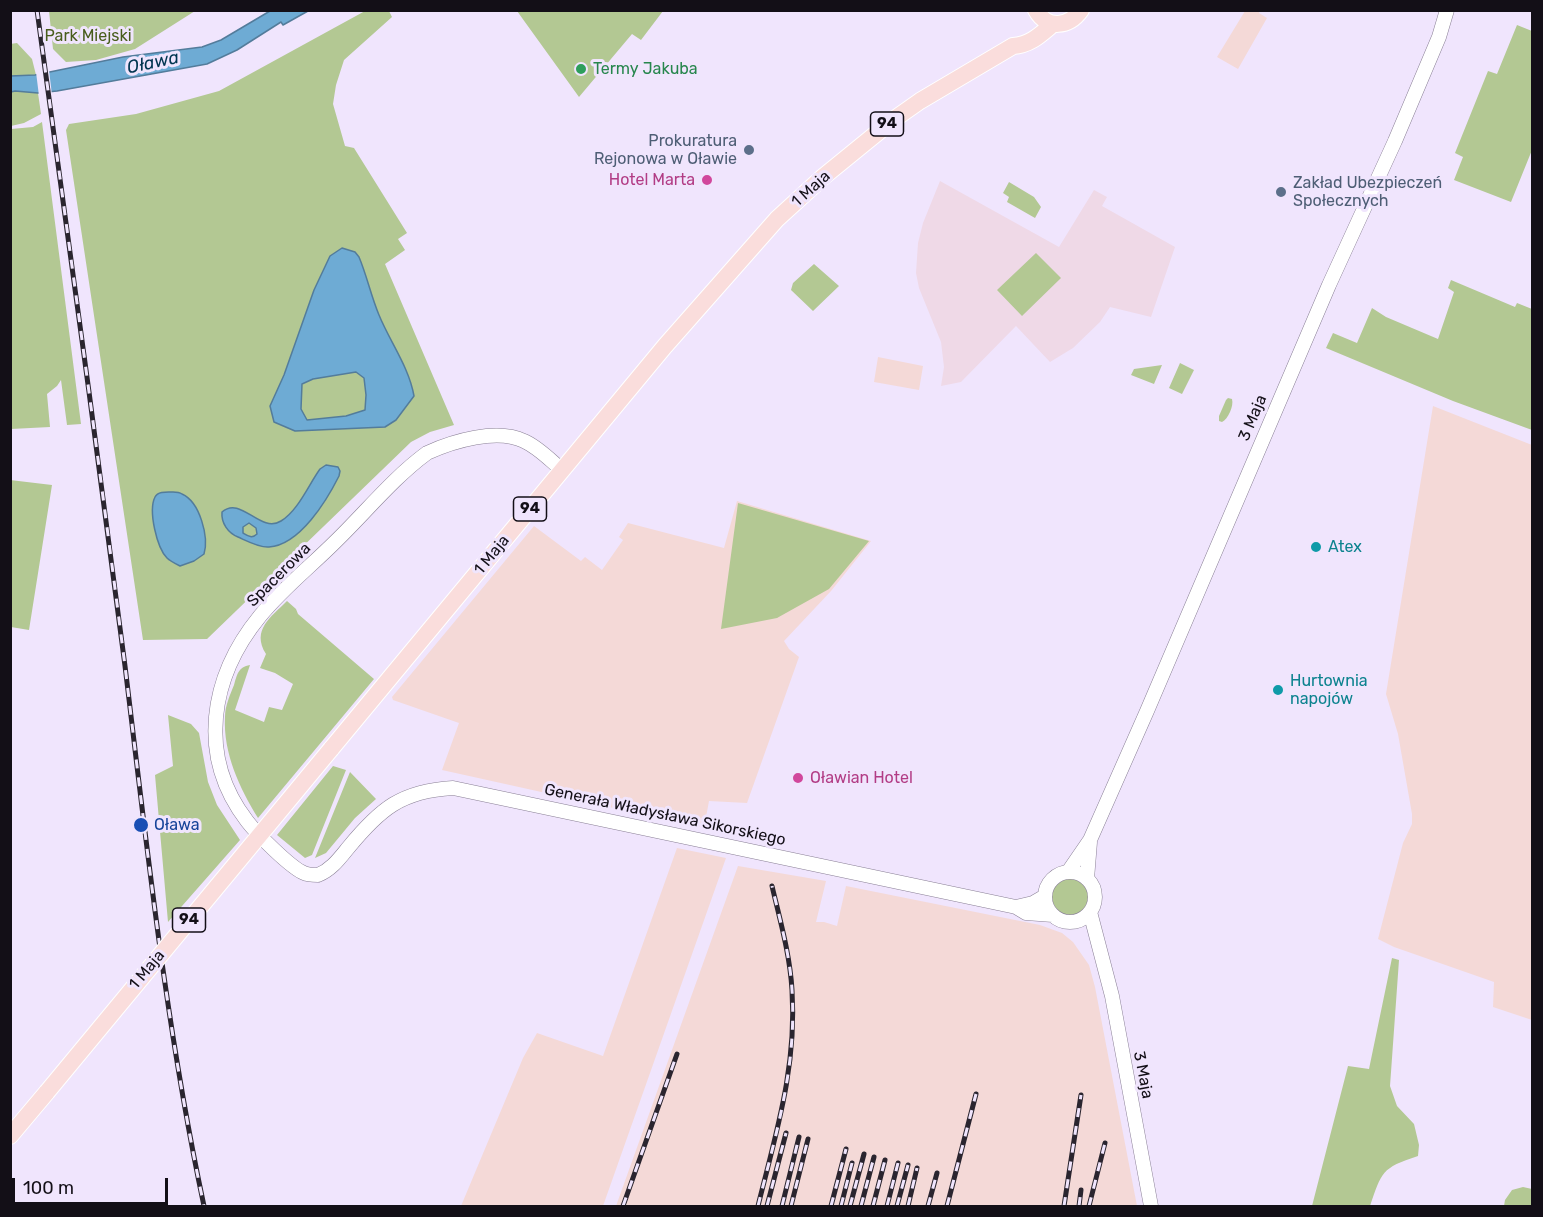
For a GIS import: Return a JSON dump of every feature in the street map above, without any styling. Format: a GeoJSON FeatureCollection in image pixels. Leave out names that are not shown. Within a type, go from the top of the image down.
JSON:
{"type":"FeatureCollection","features":[{"type":"Feature","properties":{"kind":"main road","name":"94"},"geometry":{"type":"LineString","coordinates":[[1037,12],[1053,24],[1066,23],[1074,19],[1081,10]]}},
{"type":"Feature","properties":{"kind":"main road","name":"1 Maja"},"geometry":{"type":"LineString","coordinates":[[1013,46],[1019,37],[1030,29],[1037,12]]}},
{"type":"Feature","properties":{"kind":"main road","name":"1 Maja"},"geometry":{"type":"LineString","coordinates":[[10,1136],[562,470],[711,292],[777,219],[892,120],[1013,46],[1024,45],[1053,24]]}},
{"type":"Feature","properties":{"kind":"street","name":"3 Maja"},"geometry":{"type":"LineString","coordinates":[[1068,872],[1090,840],[1150,704],[1316,315],[1395,141],[1439,37],[1447,10]]}},
{"type":"Feature","properties":{"kind":"street","name":"Spacerowa"},"geometry":{"type":"LineString","coordinates":[[333,866],[318,875],[300,871],[254,830],[241,814],[230,793],[217,752],[215,712],[225,675],[238,649],[261,615],[279,596],[427,453],[469,438],[490,436],[518,438],[532,445],[562,470]]}},
{"type":"Feature","properties":{"kind":"street","name":"Generała Władysława Sikorskiego"},"geometry":{"type":"LineString","coordinates":[[333,866],[371,821],[393,804],[422,792],[453,788],[1016,906],[1026,913],[1053,915]]}},
{"type":"Feature","properties":{"kind":"street","name":"3 Maja"},"geometry":{"type":"LineString","coordinates":[[1087,879],[1090,840]]}},
{"type":"Feature","properties":{"kind":"street"},"geometry":{"type":"LineString","coordinates":[[1068,872],[1075,872],[1087,879],[1092,885],[1095,897],[1090,912],[1072,922],[1053,915],[1048,910],[1045,896],[1052,880],[1068,872]]}},
{"type":"Feature","properties":{"kind":"street"},"geometry":{"type":"LineString","coordinates":[[1016,906],[1033,903],[1045,896]]}},
{"type":"Feature","properties":{"kind":"street","name":"3 Maja"},"geometry":{"type":"LineString","coordinates":[[1090,912],[1112,996],[1151,1206]]}},
{"type":"Feature","properties":{"kind":"street"},"geometry":{"type":"LineString","coordinates":[[1072,922],[1101,951]]}},
{"type":"Feature","properties":{"kind":"shaded area"},"geometry":{"type":"Polygon","coordinates":[[[1245,11],[1260,11],[1259,13],[1267,18],[1238,69],[1217,57],[1245,11]]]}},
{"type":"Feature","properties":{"kind":"shaded area"},"geometry":{"type":"Polygon","coordinates":[[[940,181],[1059,247],[1094,190],[1107,197],[1102,206],[1175,247],[1151,317],[1110,307],[1100,322],[1073,348],[1050,362],[1016,326],[961,382],[941,386],[944,367],[941,342],[919,288],[916,273],[918,243],[923,223],[940,181]]]}},
{"type":"Feature","properties":{"kind":"shaded area"},"geometry":{"type":"Polygon","coordinates":[[[878,357],[923,366],[919,390],[874,382],[878,357]]]}},
{"type":"Feature","properties":{"kind":"shaded area"},"geometry":{"type":"Polygon","coordinates":[[[1433,406],[1532,445],[1532,1020],[1493,1007],[1494,982],[1394,947],[1378,939],[1403,843],[1412,824],[1398,734],[1386,694],[1433,406]]]}},
{"type":"Feature","properties":{"kind":"shaded area"},"geometry":{"type":"Polygon","coordinates":[[[737,501],[871,541],[831,591],[784,641],[789,649],[799,657],[747,803],[709,801],[704,828],[442,770],[459,723],[393,700],[392,697],[534,526],[581,561],[585,557],[602,570],[623,540],[619,537],[628,523],[724,548],[737,501]]]}},
{"type":"Feature","properties":{"kind":"shaded area"},"geometry":{"type":"Polygon","coordinates":[[[677,848],[726,858],[603,1206],[461,1206],[523,1058],[537,1033],[603,1056],[677,848]]]}},
{"type":"Feature","properties":{"kind":"shaded area"},"geometry":{"type":"Polygon","coordinates":[[[738,866],[826,881],[816,922],[837,926],[846,886],[1040,925],[1062,933],[1073,942],[1089,965],[1095,987],[1137,1206],[616,1206],[738,866]]]}},
{"type":"Feature","properties":{"kind":"green space","name":"Park Miejski"},"geometry":{"type":"Polygon","coordinates":[[[49,10],[195,11],[135,49],[96,60],[66,62],[53,49],[49,10]]]}},
{"type":"Feature","properties":{"kind":"green space"},"geometry":{"type":"Polygon","coordinates":[[[365,11],[389,11],[392,17],[344,60],[333,104],[345,146],[354,148],[407,233],[398,239],[405,250],[385,264],[454,425],[430,432],[411,442],[207,639],[143,640],[66,130],[69,124],[136,114],[219,91],[365,11]]]}},
{"type":"Feature","properties":{"kind":"green space","name":"Termy Jakuba"},"geometry":{"type":"Polygon","coordinates":[[[517,11],[663,11],[641,40],[632,34],[579,97],[517,11]]]}},
{"type":"Feature","properties":{"kind":"green space"},"geometry":{"type":"Polygon","coordinates":[[[1517,25],[1532,31],[1532,150],[1511,202],[1454,180],[1463,157],[1455,153],[1488,71],[1497,74],[1517,25]]]}},
{"type":"Feature","properties":{"kind":"green space"},"geometry":{"type":"Polygon","coordinates":[[[17,43],[32,59],[36,75],[11,76],[10,44],[17,43]]]}},
{"type":"Feature","properties":{"kind":"green space"},"geometry":{"type":"Polygon","coordinates":[[[11,92],[38,93],[41,114],[24,123],[11,126],[11,92]]]}},
{"type":"Feature","properties":{"kind":"green space"},"geometry":{"type":"Polygon","coordinates":[[[42,122],[81,424],[67,425],[61,380],[47,394],[50,427],[11,429],[11,129],[33,127],[42,122]]]}},
{"type":"Feature","properties":{"kind":"green space"},"geometry":{"type":"Polygon","coordinates":[[[1009,182],[1034,197],[1041,207],[1035,218],[1007,202],[1009,197],[1003,193],[1009,182]]]}},
{"type":"Feature","properties":{"kind":"green space"},"geometry":{"type":"Polygon","coordinates":[[[1036,253],[1061,278],[1022,316],[997,290],[1036,253]]]}},
{"type":"Feature","properties":{"kind":"green space"},"geometry":{"type":"Polygon","coordinates":[[[814,264],[839,286],[813,311],[791,290],[793,283],[814,264]]]}},
{"type":"Feature","properties":{"kind":"green space"},"geometry":{"type":"Polygon","coordinates":[[[1451,280],[1515,307],[1517,303],[1532,309],[1532,430],[1453,401],[1326,348],[1333,333],[1357,343],[1372,308],[1386,317],[1438,339],[1454,292],[1448,288],[1451,280]]]}},
{"type":"Feature","properties":{"kind":"green space"},"geometry":{"type":"Polygon","coordinates":[[[1180,363],[1194,370],[1182,394],[1169,388],[1180,363]]]}},
{"type":"Feature","properties":{"kind":"green space"},"geometry":{"type":"Polygon","coordinates":[[[1162,365],[1154,384],[1131,375],[1134,369],[1162,365]]]}},
{"type":"Feature","properties":{"kind":"green space"},"geometry":{"type":"Polygon","coordinates":[[[1228,398],[1232,399],[1231,409],[1222,422],[1219,421],[1219,416],[1228,398]]]}},
{"type":"Feature","properties":{"kind":"green space"},"geometry":{"type":"Polygon","coordinates":[[[10,480],[52,485],[29,630],[11,627],[10,480]]]}},
{"type":"Feature","properties":{"kind":"green space"},"geometry":{"type":"Polygon","coordinates":[[[738,503],[869,541],[829,589],[777,618],[721,629],[738,503]]]}},
{"type":"Feature","properties":{"kind":"green space"},"geometry":{"type":"Polygon","coordinates":[[[287,601],[298,614],[374,679],[258,818],[234,770],[227,744],[225,713],[239,672],[250,665],[235,710],[264,722],[269,707],[282,710],[293,684],[275,673],[260,668],[266,654],[261,638],[269,618],[287,601]]]}},
{"type":"Feature","properties":{"kind":"green space"},"geometry":{"type":"Polygon","coordinates":[[[168,715],[191,724],[199,733],[208,782],[217,805],[240,840],[168,922],[155,775],[173,766],[168,715]]]}},
{"type":"Feature","properties":{"kind":"green space"},"geometry":{"type":"Polygon","coordinates":[[[333,766],[346,770],[312,855],[305,858],[277,835],[333,766]]]}},
{"type":"Feature","properties":{"kind":"green space"},"geometry":{"type":"Polygon","coordinates":[[[350,772],[376,799],[355,818],[326,853],[315,858],[350,772]]]}},
{"type":"Feature","properties":{"kind":"green space"},"geometry":{"type":"Polygon","coordinates":[[[1070,879],[1083,884],[1088,897],[1083,910],[1070,915],[1057,910],[1052,897],[1057,884],[1070,879]]]}},
{"type":"Feature","properties":{"kind":"green space"},"geometry":{"type":"Polygon","coordinates":[[[1392,958],[1399,960],[1390,1086],[1397,1106],[1414,1124],[1419,1145],[1418,1156],[1397,1164],[1385,1173],[1377,1186],[1370,1206],[1312,1206],[1348,1066],[1369,1069],[1392,958]]]}},
{"type":"Feature","properties":{"kind":"green space"},"geometry":{"type":"Polygon","coordinates":[[[1523,1187],[1532,1189],[1532,1206],[1504,1206],[1512,1190],[1523,1187]]]}},
{"type":"Feature","properties":{"kind":"water"},"geometry":{"type":"Polygon","coordinates":[[[270,11],[308,11],[283,25],[281,22],[237,50],[207,64],[57,91],[11,92],[10,76],[35,75],[123,57],[202,47],[221,40],[270,11]]]}},
{"type":"Feature","properties":{"kind":"water"},"geometry":{"type":"Polygon","coordinates":[[[342,248],[355,252],[359,257],[383,325],[412,385],[414,396],[396,420],[385,427],[295,431],[274,422],[270,406],[284,375],[314,290],[330,256],[342,248]],[[356,372],[313,379],[302,384],[301,409],[307,420],[346,416],[365,410],[364,378],[356,372]]]}},
{"type":"Feature","properties":{"kind":"water"},"geometry":{"type":"Polygon","coordinates":[[[326,465],[338,467],[339,476],[311,520],[291,538],[280,544],[262,546],[234,535],[226,527],[222,512],[229,508],[236,508],[266,523],[273,524],[281,521],[293,511],[320,469],[326,465]],[[249,523],[243,527],[243,533],[253,536],[257,534],[256,528],[249,523]]]}},
{"type":"Feature","properties":{"kind":"water"},"geometry":{"type":"Polygon","coordinates":[[[165,492],[179,492],[194,504],[202,521],[205,539],[204,554],[180,566],[163,553],[153,520],[153,503],[156,495],[165,492]]]}},
{"type":"Feature","properties":{"kind":"pier"},"geometry":{"type":"Polygon","coordinates":[[[49,70],[52,95],[39,96],[36,72],[49,70]]]}},
{"type":"Feature","properties":{"kind":"railway"},"geometry":{"type":"LineString","coordinates":[[37,10],[82,338],[158,937],[179,1072],[204,1206]]}},
{"type":"Feature","properties":{"kind":"railway"},"geometry":{"type":"LineString","coordinates":[[758,1206],[784,1100],[793,1018],[789,964],[772,886]]}},
{"type":"Feature","properties":{"kind":"railway"},"geometry":{"type":"LineString","coordinates":[[623,1206],[677,1054]]}},
{"type":"Feature","properties":{"kind":"railway"},"geometry":{"type":"LineString","coordinates":[[947,1206],[976,1094]]}},
{"type":"Feature","properties":{"kind":"railway"},"geometry":{"type":"LineString","coordinates":[[1064,1206],[1081,1095]]}},
{"type":"Feature","properties":{"kind":"railway"},"geometry":{"type":"LineString","coordinates":[[767,1206],[786,1133]]}},
{"type":"Feature","properties":{"kind":"railway"},"geometry":{"type":"LineString","coordinates":[[782,1206],[799,1137]]}},
{"type":"Feature","properties":{"kind":"railway"},"geometry":{"type":"LineString","coordinates":[[791,1206],[808,1139]]}},
{"type":"Feature","properties":{"kind":"railway"},"geometry":{"type":"LineString","coordinates":[[1089,1206],[1105,1143]]}},
{"type":"Feature","properties":{"kind":"railway"},"geometry":{"type":"LineString","coordinates":[[831,1206],[846,1149]]}},
{"type":"Feature","properties":{"kind":"railway"},"geometry":{"type":"LineString","coordinates":[[850,1206],[864,1154]]}},
{"type":"Feature","properties":{"kind":"railway"},"geometry":{"type":"LineString","coordinates":[[861,1206],[874,1157]]}},
{"type":"Feature","properties":{"kind":"railway"},"geometry":{"type":"LineString","coordinates":[[873,1206],[885,1160]]}},
{"type":"Feature","properties":{"kind":"railway"},"geometry":{"type":"LineString","coordinates":[[841,1206],[852,1163]]}},
{"type":"Feature","properties":{"kind":"railway"},"geometry":{"type":"LineString","coordinates":[[887,1206],[898,1163]]}},
{"type":"Feature","properties":{"kind":"railway"},"geometry":{"type":"LineString","coordinates":[[897,1206],[908,1165]]}},
{"type":"Feature","properties":{"kind":"railway"},"geometry":{"type":"LineString","coordinates":[[908,1206],[917,1168]]}},
{"type":"Feature","properties":{"kind":"railway"},"geometry":{"type":"LineString","coordinates":[[928,1206],[937,1173]]}},
{"type":"Feature","properties":{"kind":"railway"},"geometry":{"type":"LineString","coordinates":[[1079,1206],[1081,1190]]}},
{"type":"Feature","properties":{"kind":"place","name":"Termy Jakuba"},"geometry":{"type":"Point","coordinates":[581,69]}},
{"type":"Feature","properties":{"kind":"place","name":"Prokuratura Rejonowa w Oławie"},"geometry":{"type":"Point","coordinates":[749,150]}},
{"type":"Feature","properties":{"kind":"place","name":"Hotel Marta"},"geometry":{"type":"Point","coordinates":[707,180]}},
{"type":"Feature","properties":{"kind":"place","name":"Zakład Ubezpieczeń Społecznych"},"geometry":{"type":"Point","coordinates":[1281,192]}},
{"type":"Feature","properties":{"kind":"place","name":"Atex"},"geometry":{"type":"Point","coordinates":[1316,547]}},
{"type":"Feature","properties":{"kind":"place","name":"Hurtownia napojów"},"geometry":{"type":"Point","coordinates":[1278,690]}},
{"type":"Feature","properties":{"kind":"place","name":"Oławian Hotel"},"geometry":{"type":"Point","coordinates":[798,778]}},
{"type":"Feature","properties":{"kind":"place","name":"Oława"},"geometry":{"type":"Point","coordinates":[141,825]}}]}
